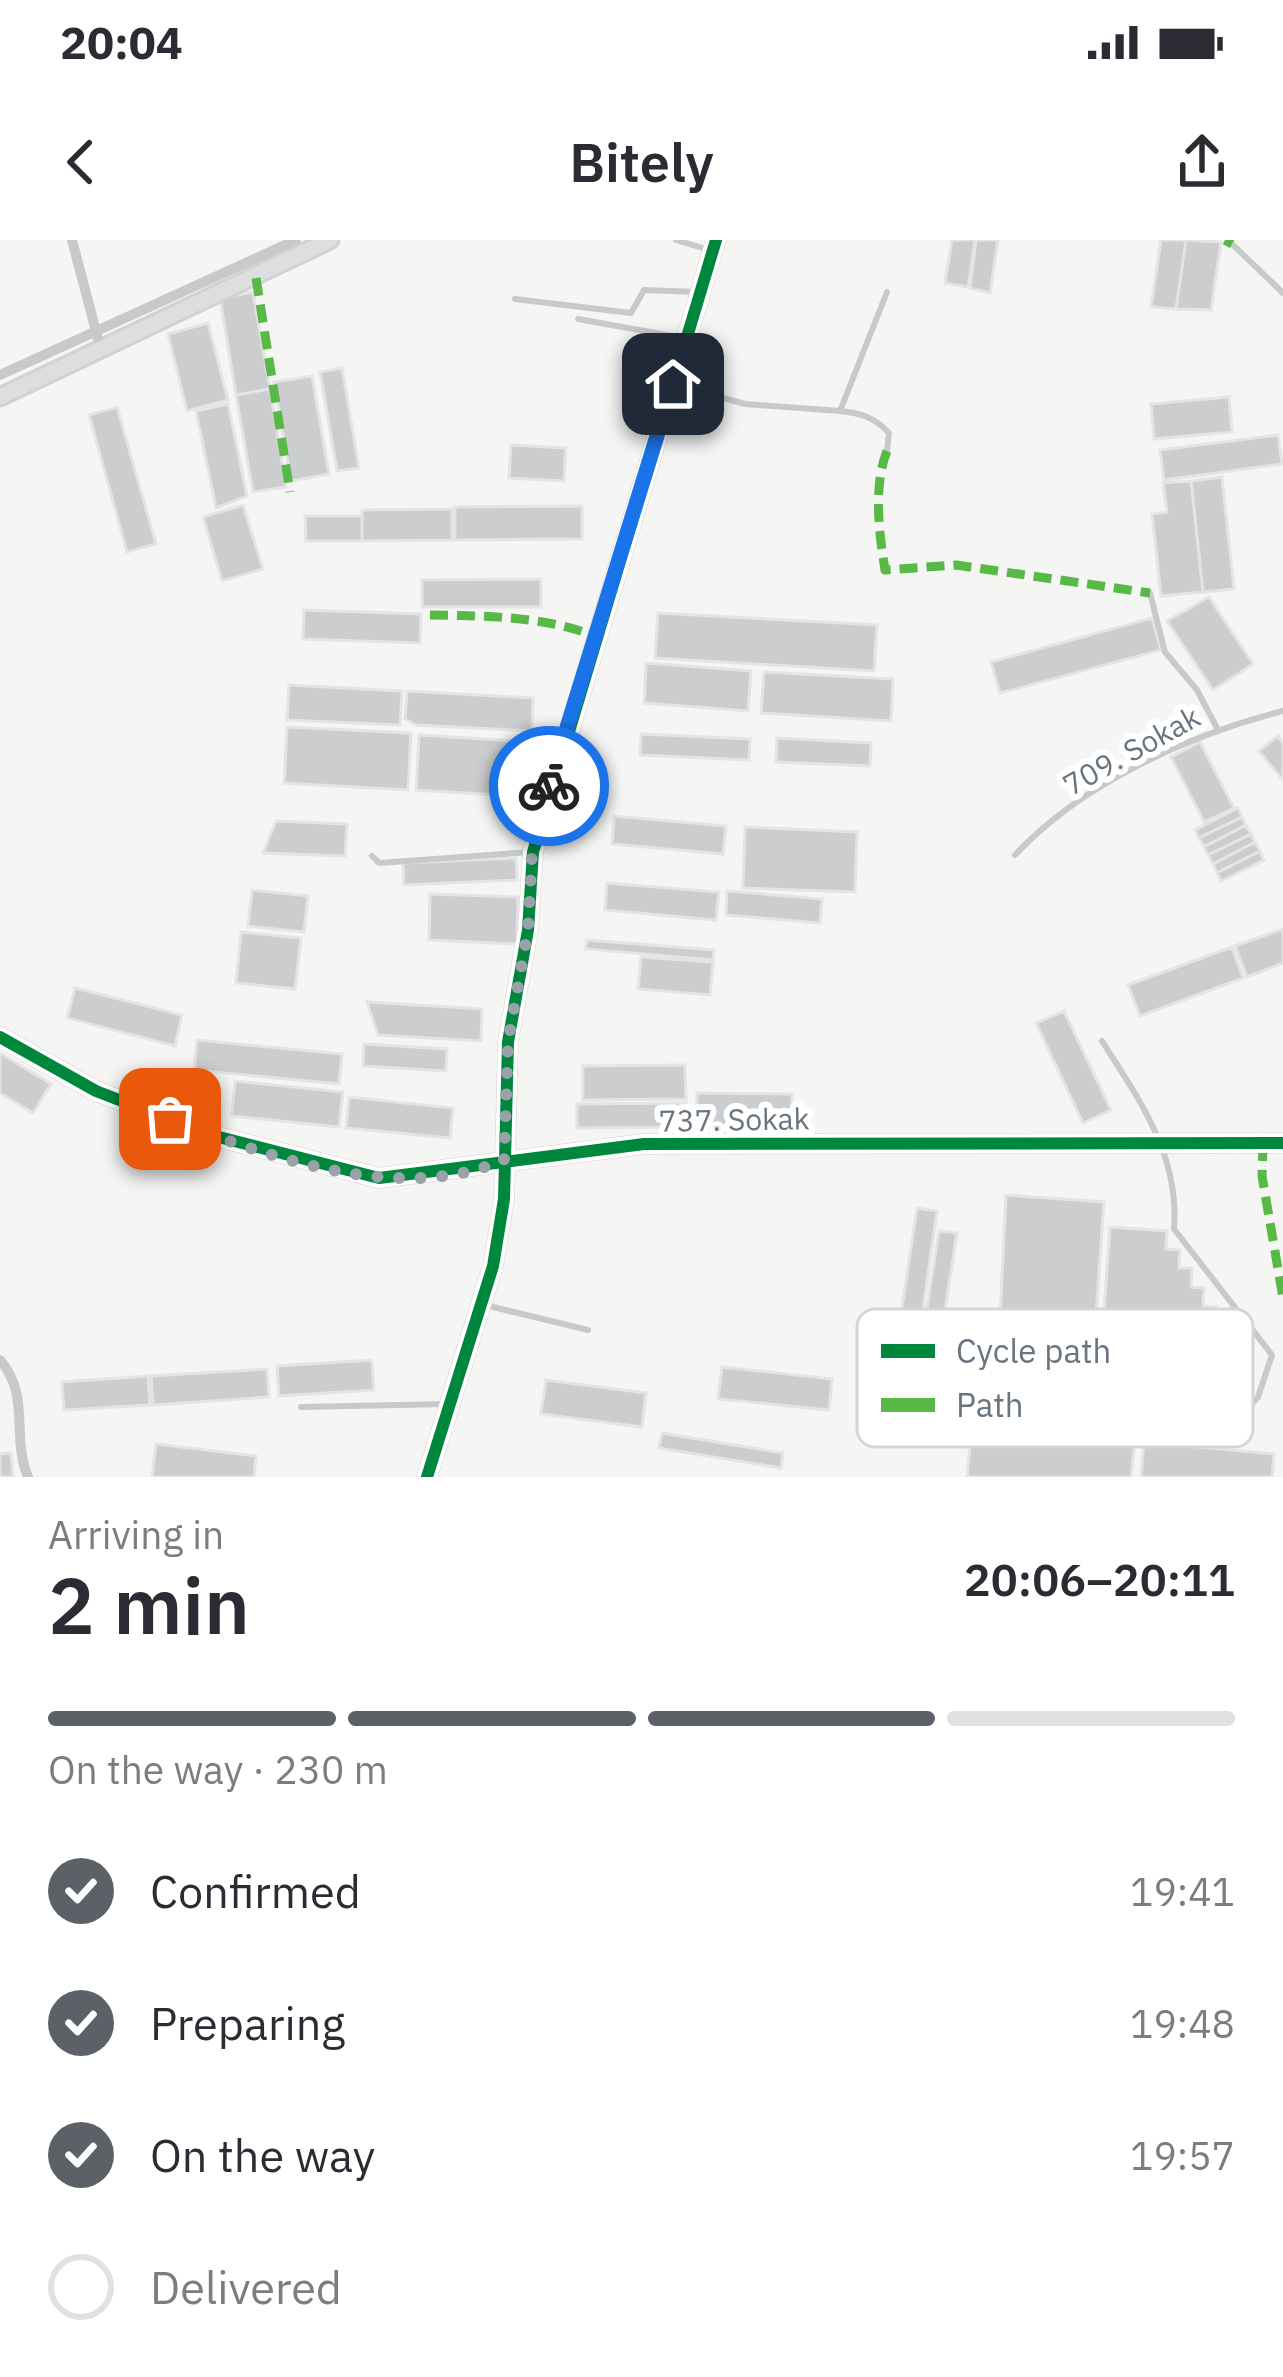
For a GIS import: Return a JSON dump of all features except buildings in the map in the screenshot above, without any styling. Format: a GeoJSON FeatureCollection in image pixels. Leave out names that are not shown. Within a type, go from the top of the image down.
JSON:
{"type":"FeatureCollection","features":[{"type":"Feature","properties":{"kind":"street"},"geometry":{"type":"LineString","coordinates":[[72,240],[99,341]]}},
{"type":"Feature","properties":{"kind":"street"},"geometry":{"type":"LineString","coordinates":[[0,397],[296,240]]}},
{"type":"Feature","properties":{"kind":"street"},"geometry":{"type":"LineString","coordinates":[[0,375],[99,341],[320,242]]}},
{"type":"Feature","properties":{"kind":"street"},"geometry":{"type":"LineString","coordinates":[[427,1477],[481,1304],[504,1199],[508,1042],[528,930],[532,852],[714,246]]}},
{"type":"Feature","properties":{"kind":"street","name":"737. Sokak"},"geometry":{"type":"LineString","coordinates":[[0,1037],[118,1100],[207,1133],[348,1172],[409,1177],[485,1168],[504,1160],[644,1144],[1283,1143]]}},
{"type":"Feature","properties":{"kind":"street"},"geometry":{"type":"LineString","coordinates":[[0,1360],[16,1379],[22,1461],[28,1477]]}},
{"type":"Feature","properties":{"kind":"lane"},"geometry":{"type":"LineString","coordinates":[[676,240],[714,246]]}},
{"type":"Feature","properties":{"kind":"lane"},"geometry":{"type":"LineString","coordinates":[[1232,244],[1283,292]]}},
{"type":"Feature","properties":{"kind":"lane"},"geometry":{"type":"LineString","coordinates":[[514,299],[631,313],[644,290],[700,292]]}},
{"type":"Feature","properties":{"kind":"lane"},"geometry":{"type":"LineString","coordinates":[[840,411],[887,292]]}},
{"type":"Feature","properties":{"kind":"lane"},"geometry":{"type":"LineString","coordinates":[[578,320],[686,339]]}},
{"type":"Feature","properties":{"kind":"lane"},"geometry":{"type":"LineString","coordinates":[[673,384],[745,404],[862,413],[889,433],[887,451]]}},
{"type":"Feature","properties":{"kind":"lane"},"geometry":{"type":"LineString","coordinates":[[1150,592],[1165,652],[1197,690],[1217,728]]}},
{"type":"Feature","properties":{"kind":"lane","name":"709. Sokak"},"geometry":{"type":"LineString","coordinates":[[1015,855],[1036,832],[1128,773],[1217,728],[1283,711]]}},
{"type":"Feature","properties":{"kind":"lane"},"geometry":{"type":"LineString","coordinates":[[372,856],[379,863],[532,852]]}},
{"type":"Feature","properties":{"kind":"lane"},"geometry":{"type":"LineString","coordinates":[[1102,1041],[1162,1144],[1176,1201],[1174,1228],[1237,1309]]}},
{"type":"Feature","properties":{"kind":"lane"},"geometry":{"type":"LineString","coordinates":[[481,1304],[588,1330]]}},
{"type":"Feature","properties":{"kind":"lane"},"geometry":{"type":"LineString","coordinates":[[1253,1330],[1272,1355],[1253,1403]]}},
{"type":"Feature","properties":{"kind":"lane"},"geometry":{"type":"LineString","coordinates":[[301,1407],[452,1404]]}},
{"type":"Feature","properties":{"kind":"marked path"},"geometry":{"type":"LineString","coordinates":[[1225,240],[1232,244]]}},
{"type":"Feature","properties":{"kind":"marked path"},"geometry":{"type":"LineString","coordinates":[[256,278],[290,492]]}},
{"type":"Feature","properties":{"kind":"marked path"},"geometry":{"type":"LineString","coordinates":[[887,451],[879,494],[885,570],[956,565],[1150,593]]}},
{"type":"Feature","properties":{"kind":"marked path"},"geometry":{"type":"LineString","coordinates":[[430,615],[537,621],[598,637]]}},
{"type":"Feature","properties":{"kind":"marked path"},"geometry":{"type":"LineString","coordinates":[[1263,1143],[1262,1176],[1283,1298]]}},
{"type":"Feature","properties":{"kind":"cycle path"},"geometry":{"type":"LineString","coordinates":[[427,1477],[493,1266],[504,1199],[508,1042],[528,930],[533,852],[716,240]]}},
{"type":"Feature","properties":{"kind":"cycle path"},"geometry":{"type":"LineString","coordinates":[[0,1037],[96,1091],[207,1134],[379,1178],[644,1144],[1283,1143]]}},
{"type":"Feature","properties":{"kind":"way so far"},"geometry":{"type":"LineString","coordinates":[[170,1119],[379,1178],[485,1168],[504,1160],[508,1042],[528,930],[532,852],[549,786]]}},
{"type":"Feature","properties":{"kind":"route"},"geometry":{"type":"LineString","coordinates":[[549,786],[673,384]]}}]}
